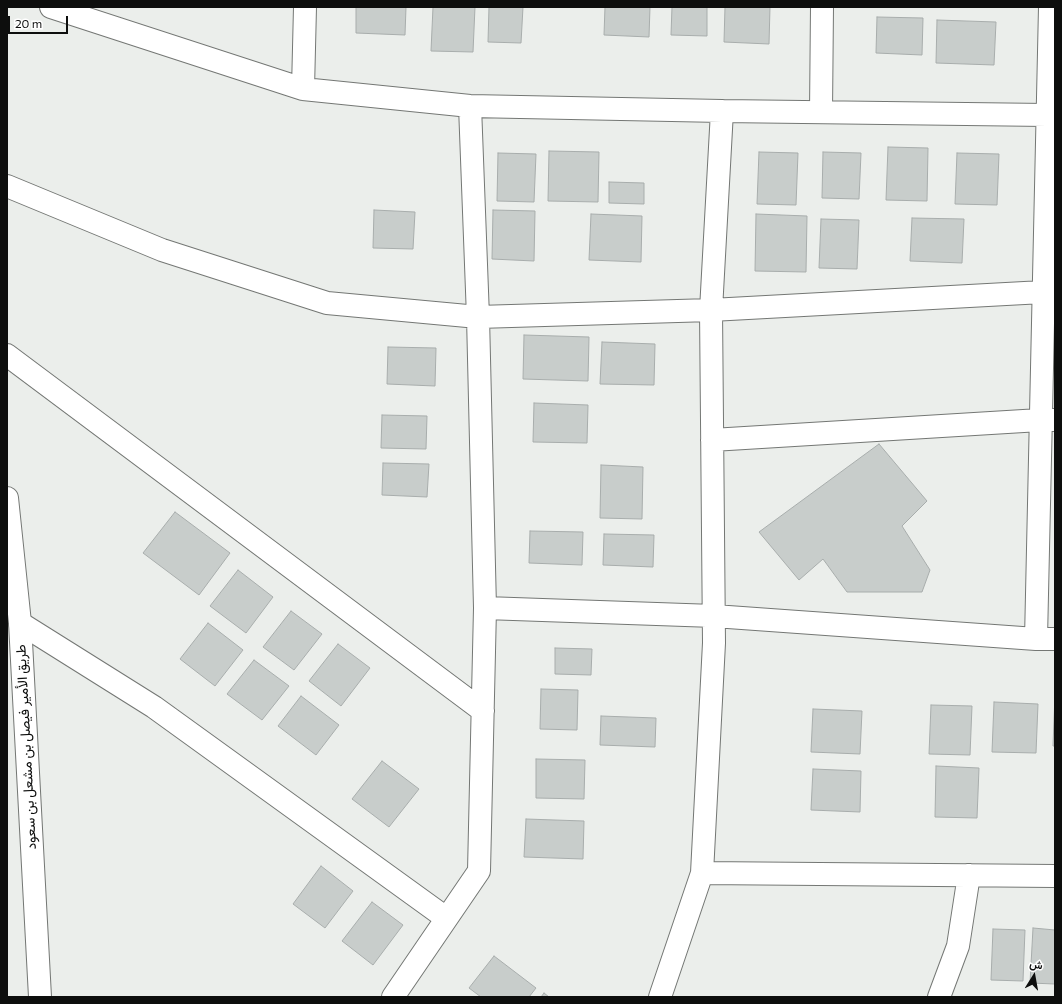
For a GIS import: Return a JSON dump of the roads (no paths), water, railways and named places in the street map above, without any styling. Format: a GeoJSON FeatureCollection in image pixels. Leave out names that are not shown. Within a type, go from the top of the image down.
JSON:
{"type":"FeatureCollection","features":[{"type":"Feature","properties":{"kind":"street"},"geometry":{"type":"LineString","coordinates":[[51,7],[303,89],[470,106],[1047,115]]}},
{"type":"Feature","properties":{"kind":"street"},"geometry":{"type":"LineString","coordinates":[[303,89],[305,7]]}},
{"type":"Feature","properties":{"kind":"street"},"geometry":{"type":"LineString","coordinates":[[821,112],[822,7]]}},
{"type":"Feature","properties":{"kind":"street"},"geometry":{"type":"LineString","coordinates":[[485,608],[714,616],[1045,639],[1048,420],[1043,292],[1050,7]]}},
{"type":"Feature","properties":{"kind":"street"},"geometry":{"type":"LineString","coordinates":[[393,997],[479,871],[485,608],[478,317],[470,106]]}},
{"type":"Feature","properties":{"kind":"street"},"geometry":{"type":"LineString","coordinates":[[660,997],[702,873],[714,643],[711,310],[722,111]]}},
{"type":"Feature","properties":{"kind":"street"},"geometry":{"type":"LineString","coordinates":[[7,186],[162,250],[327,303],[478,317],[711,310],[1043,292]]}},
{"type":"Feature","properties":{"kind":"street"},"geometry":{"type":"LineString","coordinates":[[7,355],[483,711]]}},
{"type":"Feature","properties":{"kind":"street"},"geometry":{"type":"LineString","coordinates":[[712,440],[1048,420]]}},
{"type":"Feature","properties":{"kind":"street","name":"طريق الأمير فيصل بن مشعل بن سعود"},"geometry":{"type":"LineString","coordinates":[[7,498],[20,623],[40,997]]}},
{"type":"Feature","properties":{"kind":"street"},"geometry":{"type":"LineString","coordinates":[[20,623],[154,707],[446,918]]}},
{"type":"Feature","properties":{"kind":"street"},"geometry":{"type":"LineString","coordinates":[[702,873],[1055,876]]}},
{"type":"Feature","properties":{"kind":"street"},"geometry":{"type":"LineString","coordinates":[[939,997],[958,946],[969,875]]}}]}
